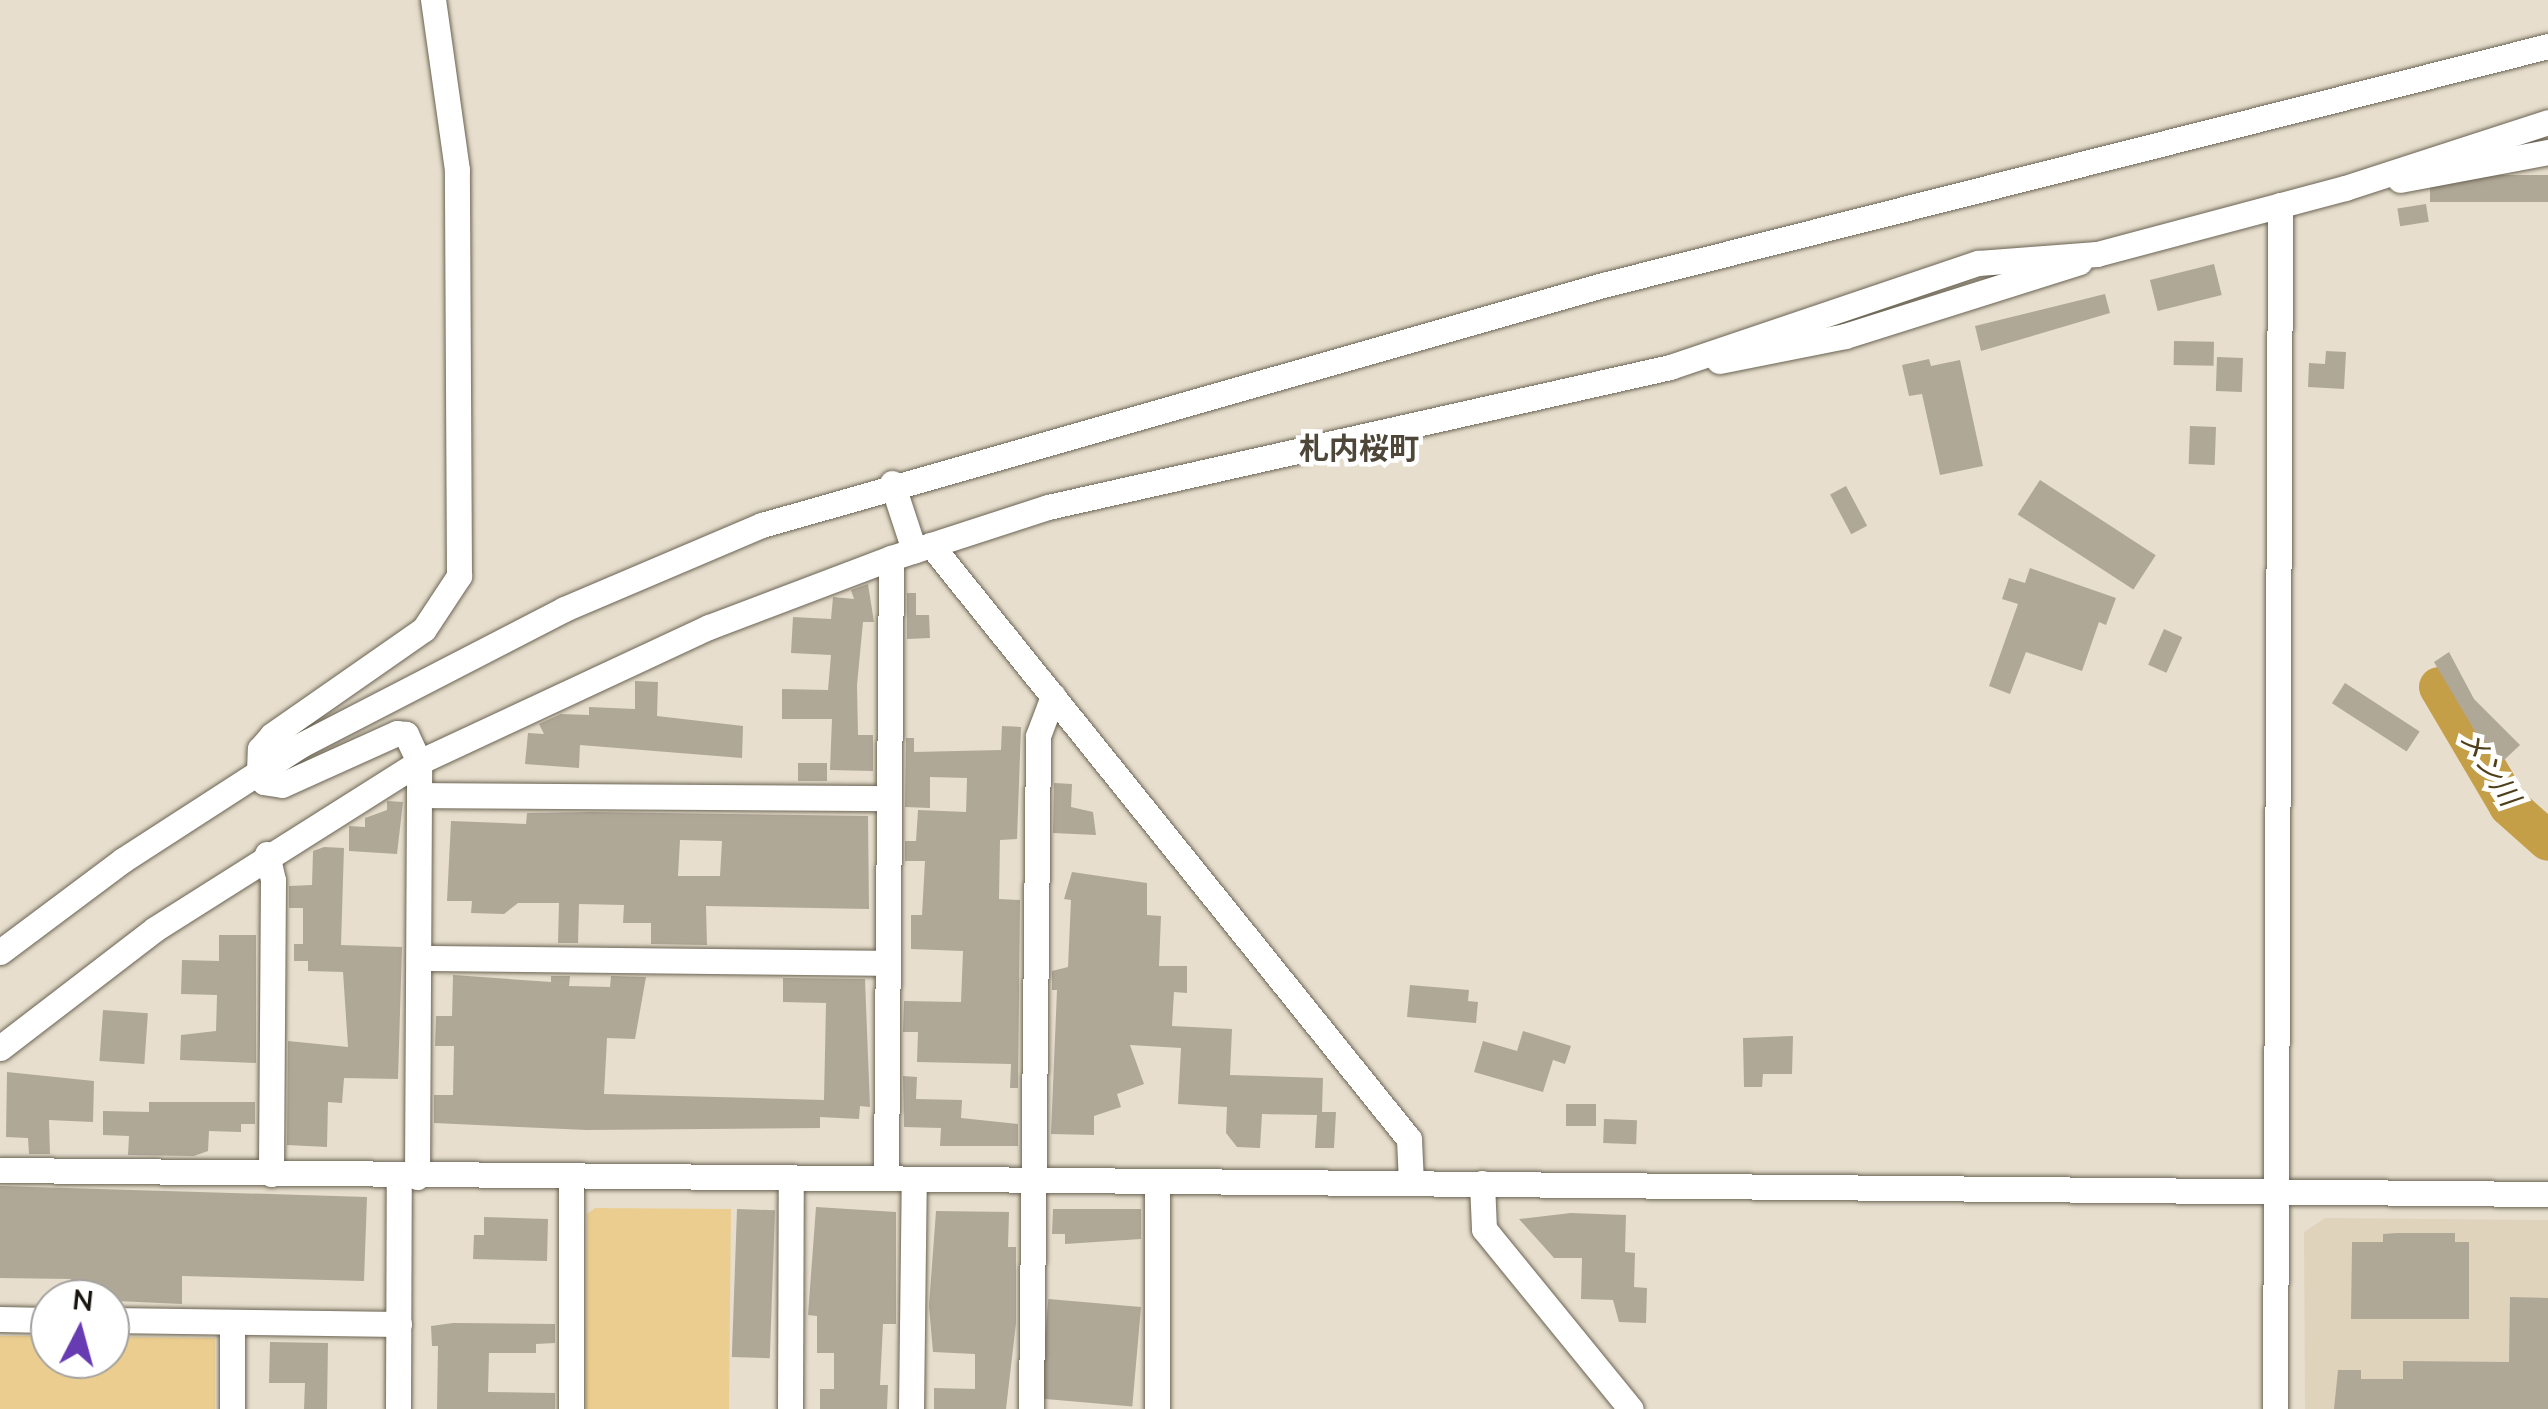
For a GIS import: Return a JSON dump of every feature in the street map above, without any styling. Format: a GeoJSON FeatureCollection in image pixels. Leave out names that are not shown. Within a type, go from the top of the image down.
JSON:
{"type":"FeatureCollection","features":[{"type":"Feature","properties":{"kind":"street"},"geometry":{"type":"LineString","coordinates":[[398,1409],[399,1324],[420,958],[419,762],[406,734],[397,734],[282,785],[264,782],[259,772],[260,749],[272,735],[424,629],[459,576],[457,170],[432,0]]}},
{"type":"Feature","properties":{"kind":"street"},"geometry":{"type":"LineString","coordinates":[[0,952],[123,860],[259,772],[564,610],[762,525],[892,483],[1603,285],[2548,46]]}},
{"type":"Feature","properties":{"kind":"street"},"geometry":{"type":"LineString","coordinates":[[0,1048],[140,940],[266,854],[419,762],[709,627],[912,551],[1048,507],[1670,367],[1978,264],[2097,254],[2345,188],[2548,122]]}},
{"type":"Feature","properties":{"kind":"street"},"geometry":{"type":"LineString","coordinates":[[2345,188],[2480,169],[2548,152]]}},
{"type":"Feature","properties":{"kind":"street"},"geometry":{"type":"LineString","coordinates":[[2275,1409],[2280,205]]}},
{"type":"Feature","properties":{"kind":"street"},"geometry":{"type":"LineString","coordinates":[[886,1178],[888,798],[912,551],[892,483]]}},
{"type":"Feature","properties":{"kind":"street"},"geometry":{"type":"LineString","coordinates":[[912,551],[1053,696],[1409,1139],[1411,1184]]}},
{"type":"Feature","properties":{"kind":"street"},"geometry":{"type":"LineString","coordinates":[[1031,1409],[1038,736],[1053,696]]}},
{"type":"Feature","properties":{"kind":"street"},"geometry":{"type":"LineString","coordinates":[[421,795],[888,798]]}},
{"type":"Feature","properties":{"kind":"street"},"geometry":{"type":"LineString","coordinates":[[266,854],[273,880],[271,1174]]}},
{"type":"Feature","properties":{"kind":"street"},"geometry":{"type":"LineString","coordinates":[[420,958],[887,963]]}},
{"type":"Feature","properties":{"kind":"street"},"geometry":{"type":"LineString","coordinates":[[0,1170],[2548,1194]]}},
{"type":"Feature","properties":{"kind":"street"},"geometry":{"type":"LineString","coordinates":[[571,1178],[571,1409]]}},
{"type":"Feature","properties":{"kind":"street"},"geometry":{"type":"LineString","coordinates":[[790,1409],[791,1178]]}},
{"type":"Feature","properties":{"kind":"street"},"geometry":{"type":"LineString","coordinates":[[911,1409],[914,1179]]}},
{"type":"Feature","properties":{"kind":"street"},"geometry":{"type":"LineString","coordinates":[[1157,1182],[1158,1409]]}},
{"type":"Feature","properties":{"kind":"street"},"geometry":{"type":"LineString","coordinates":[[1482,1184],[1484,1229],[1631,1409]]}},
{"type":"Feature","properties":{"kind":"street"},"geometry":{"type":"LineString","coordinates":[[0,1319],[30,1320]]}},
{"type":"Feature","properties":{"kind":"street"},"geometry":{"type":"LineString","coordinates":[[130,1320],[399,1324]]}},
{"type":"Feature","properties":{"kind":"street"},"geometry":{"type":"LineString","coordinates":[[232,1322],[232,1409]]}},
{"type":"Feature","properties":{"kind":"shaded area"},"geometry":{"type":"Polygon","coordinates":[[[595,1208],[731,1209],[729,1409],[586,1409],[587,1214],[595,1208]]]}},
{"type":"Feature","properties":{"kind":"shaded area"},"geometry":{"type":"Polygon","coordinates":[[[2325,1218],[2548,1220],[2548,1409],[2305,1409],[2304,1232],[2325,1218]]]}},
{"type":"Feature","properties":{"kind":"shaded area"},"geometry":{"type":"Polygon","coordinates":[[[0,1336],[30,1336],[30,1379],[130,1379],[130,1337],[215,1338],[215,1409],[0,1409],[0,1336]]]}},
{"type":"Feature","properties":{"kind":"building"},"geometry":{"type":"Polygon","coordinates":[[[2430,175],[2548,175],[2548,202],[2430,202],[2430,175]]]}},
{"type":"Feature","properties":{"kind":"building"},"geometry":{"type":"Polygon","coordinates":[[[2426,204],[2429,222],[2400,226],[2397,209],[2426,204]]]}},
{"type":"Feature","properties":{"kind":"building"},"geometry":{"type":"Polygon","coordinates":[[[2214,264],[2222,295],[2158,311],[2150,280],[2214,264]]]}},
{"type":"Feature","properties":{"kind":"building"},"geometry":{"type":"Polygon","coordinates":[[[2105,294],[2110,313],[1981,351],[1975,326],[2105,294]]]}},
{"type":"Feature","properties":{"kind":"building"},"geometry":{"type":"Polygon","coordinates":[[[2174,341],[2214,342],[2214,366],[2174,365],[2174,341]]]}},
{"type":"Feature","properties":{"kind":"building"},"geometry":{"type":"Polygon","coordinates":[[[2326,351],[2346,352],[2344,389],[2308,387],[2309,363],[2325,364],[2326,351]]]}},
{"type":"Feature","properties":{"kind":"building"},"geometry":{"type":"Polygon","coordinates":[[[2217,357],[2243,358],[2242,392],[2216,391],[2217,357]]]}},
{"type":"Feature","properties":{"kind":"building"},"geometry":{"type":"Polygon","coordinates":[[[1929,359],[1931,366],[1960,360],[1983,466],[1940,475],[1922,394],[1909,396],[1902,365],[1929,359]]]}},
{"type":"Feature","properties":{"kind":"building"},"geometry":{"type":"Polygon","coordinates":[[[2190,426],[2216,427],[2215,465],[2189,464],[2190,426]]]}},
{"type":"Feature","properties":{"kind":"building"},"geometry":{"type":"Polygon","coordinates":[[[2040,480],[2156,555],[2133,590],[2018,514],[2040,480]]]}},
{"type":"Feature","properties":{"kind":"building"},"geometry":{"type":"Polygon","coordinates":[[[1846,486],[1867,526],[1851,534],[1830,494],[1846,486]]]}},
{"type":"Feature","properties":{"kind":"building"},"geometry":{"type":"Polygon","coordinates":[[[2030,568],[2116,598],[2106,625],[2099,622],[2082,671],[2026,652],[2010,694],[1989,686],[2018,604],[2002,599],[2009,578],[2025,583],[2030,568]]]}},
{"type":"Feature","properties":{"kind":"building"},"geometry":{"type":"Polygon","coordinates":[[[868,584],[874,622],[863,622],[857,685],[858,735],[873,735],[873,771],[830,770],[832,719],[782,719],[782,689],[828,690],[831,655],[791,653],[793,617],[831,619],[833,597],[854,599],[851,590],[868,584]]]}},
{"type":"Feature","properties":{"kind":"building"},"geometry":{"type":"Polygon","coordinates":[[[907,593],[916,593],[916,615],[929,615],[930,638],[907,639],[907,593]]]}},
{"type":"Feature","properties":{"kind":"building"},"geometry":{"type":"Polygon","coordinates":[[[2164,629],[2182,637],[2166,673],[2148,665],[2164,629]]]}},
{"type":"Feature","properties":{"kind":"building"},"geometry":{"type":"Polygon","coordinates":[[[2449,652],[2474,699],[2520,745],[2503,761],[2476,733],[2434,662],[2449,652]]]}},
{"type":"Feature","properties":{"kind":"building"},"geometry":{"type":"Polygon","coordinates":[[[635,681],[658,682],[657,716],[743,726],[742,758],[580,745],[579,768],[525,764],[528,733],[544,734],[539,724],[561,714],[589,715],[589,707],[635,709],[635,681]]]}},
{"type":"Feature","properties":{"kind":"building"},"geometry":{"type":"Polygon","coordinates":[[[2345,683],[2420,731],[2407,752],[2332,703],[2345,683]]]}},
{"type":"Feature","properties":{"kind":"building"},"geometry":{"type":"Polygon","coordinates":[[[1002,726],[1021,727],[1017,839],[1000,840],[999,899],[1020,900],[1018,1088],[1010,1088],[1011,1064],[917,1062],[918,1032],[903,1032],[904,1001],[961,1002],[963,951],[911,949],[911,915],[922,915],[925,861],[905,861],[905,841],[916,841],[918,810],[966,812],[967,778],[930,777],[930,808],[905,807],[906,738],[914,738],[914,752],[1001,750],[1002,726]]]}},
{"type":"Feature","properties":{"kind":"building"},"geometry":{"type":"Polygon","coordinates":[[[798,763],[827,763],[827,781],[798,781],[798,763]]]}},
{"type":"Feature","properties":{"kind":"building"},"geometry":{"type":"Polygon","coordinates":[[[1054,783],[1072,784],[1071,807],[1093,812],[1096,835],[1053,833],[1054,783]]]}},
{"type":"Feature","properties":{"kind":"building"},"geometry":{"type":"Polygon","coordinates":[[[387,801],[403,802],[397,854],[349,851],[349,826],[365,827],[365,818],[387,810],[387,801]]]}},
{"type":"Feature","properties":{"kind":"building"},"geometry":{"type":"Polygon","coordinates":[[[527,813],[868,816],[869,909],[706,906],[707,945],[651,944],[651,923],[623,923],[624,905],[579,904],[578,943],[558,943],[559,903],[518,903],[504,914],[471,913],[472,901],[447,901],[451,821],[526,824],[527,813]],[[680,840],[678,876],[720,876],[722,841],[680,840]]]}},
{"type":"Feature","properties":{"kind":"building"},"geometry":{"type":"Polygon","coordinates":[[[344,848],[341,945],[402,947],[398,1079],[344,1078],[342,1103],[328,1102],[327,1147],[287,1145],[288,1041],[348,1047],[343,972],[308,971],[308,961],[294,961],[294,944],[303,944],[303,908],[289,908],[289,886],[312,885],[313,851],[344,848]]]}},
{"type":"Feature","properties":{"kind":"building"},"geometry":{"type":"Polygon","coordinates":[[[1072,872],[1147,883],[1147,915],[1161,916],[1159,966],[1187,966],[1187,993],[1174,992],[1172,1026],[1232,1029],[1230,1075],[1323,1078],[1322,1112],[1336,1112],[1334,1148],[1315,1148],[1317,1115],[1262,1114],[1260,1148],[1237,1147],[1226,1133],[1227,1107],[1178,1104],[1181,1048],[1130,1045],[1144,1084],[1117,1094],[1121,1107],[1094,1116],[1094,1135],[1051,1134],[1057,990],[1052,990],[1052,971],[1068,967],[1071,900],[1064,899],[1072,872]]]}},
{"type":"Feature","properties":{"kind":"building"},"geometry":{"type":"Polygon","coordinates":[[[219,935],[256,935],[256,1063],[180,1060],[181,1035],[216,1031],[217,995],[181,994],[182,960],[219,961],[219,935]]]}},
{"type":"Feature","properties":{"kind":"building"},"geometry":{"type":"Polygon","coordinates":[[[453,975],[551,982],[551,976],[570,976],[569,986],[610,987],[611,976],[646,977],[635,1039],[607,1038],[604,1094],[824,1100],[826,1003],[783,1002],[783,978],[865,979],[870,1107],[860,1106],[859,1119],[820,1117],[820,1128],[587,1130],[434,1123],[434,1095],[453,1095],[454,1046],[435,1046],[436,1016],[452,1016],[453,975]]]}},
{"type":"Feature","properties":{"kind":"building"},"geometry":{"type":"Polygon","coordinates":[[[1410,985],[1469,990],[1468,1001],[1478,1002],[1476,1023],[1407,1017],[1410,985]]]}},
{"type":"Feature","properties":{"kind":"building"},"geometry":{"type":"Polygon","coordinates":[[[103,1010],[148,1013],[144,1064],[99,1061],[103,1010]]]}},
{"type":"Feature","properties":{"kind":"building"},"geometry":{"type":"Polygon","coordinates":[[[1523,1031],[1571,1046],[1565,1064],[1553,1060],[1543,1092],[1474,1072],[1483,1041],[1517,1051],[1523,1031]]]}},
{"type":"Feature","properties":{"kind":"building"},"geometry":{"type":"Polygon","coordinates":[[[1793,1036],[1792,1074],[1763,1074],[1762,1087],[1744,1087],[1743,1038],[1793,1036]]]}},
{"type":"Feature","properties":{"kind":"building"},"geometry":{"type":"Polygon","coordinates":[[[7,1072],[94,1081],[93,1122],[49,1120],[50,1154],[29,1154],[28,1138],[6,1137],[7,1072]]]}},
{"type":"Feature","properties":{"kind":"building"},"geometry":{"type":"Polygon","coordinates":[[[903,1076],[917,1077],[916,1099],[962,1100],[961,1118],[1018,1124],[1018,1146],[940,1146],[941,1128],[904,1127],[903,1076]]]}},
{"type":"Feature","properties":{"kind":"building"},"geometry":{"type":"Polygon","coordinates":[[[149,1102],[255,1102],[255,1124],[241,1124],[241,1132],[209,1131],[208,1151],[194,1156],[128,1155],[129,1136],[103,1135],[103,1111],[149,1112],[149,1102]]]}},
{"type":"Feature","properties":{"kind":"building"},"geometry":{"type":"Polygon","coordinates":[[[1566,1104],[1596,1104],[1596,1126],[1566,1126],[1566,1104]]]}},
{"type":"Feature","properties":{"kind":"building"},"geometry":{"type":"Polygon","coordinates":[[[1604,1119],[1637,1120],[1636,1144],[1603,1143],[1604,1119]]]}},
{"type":"Feature","properties":{"kind":"building"},"geometry":{"type":"Polygon","coordinates":[[[0,1186],[367,1197],[364,1281],[182,1276],[182,1304],[130,1302],[130,1279],[0,1278],[0,1186]]]}},
{"type":"Feature","properties":{"kind":"building"},"geometry":{"type":"Polygon","coordinates":[[[816,1207],[896,1212],[896,1324],[883,1324],[880,1385],[888,1385],[887,1409],[820,1409],[820,1389],[834,1389],[834,1353],[817,1353],[817,1316],[808,1315],[816,1207]]]}},
{"type":"Feature","properties":{"kind":"building"},"geometry":{"type":"Polygon","coordinates":[[[737,1209],[775,1210],[770,1358],[732,1357],[737,1209]]]}},
{"type":"Feature","properties":{"kind":"building"},"geometry":{"type":"Polygon","coordinates":[[[1053,1209],[1141,1209],[1141,1239],[1065,1244],[1065,1234],[1052,1234],[1053,1209]]]}},
{"type":"Feature","properties":{"kind":"building"},"geometry":{"type":"Polygon","coordinates":[[[936,1211],[1009,1212],[1008,1247],[1016,1247],[1016,1323],[1006,1409],[934,1409],[934,1388],[975,1389],[975,1354],[933,1352],[929,1306],[936,1211]]]}},
{"type":"Feature","properties":{"kind":"building"},"geometry":{"type":"Polygon","coordinates":[[[1571,1213],[1626,1215],[1625,1252],[1635,1253],[1634,1287],[1647,1288],[1646,1323],[1619,1322],[1613,1300],[1581,1299],[1582,1258],[1554,1258],[1519,1219],[1571,1213]]]}},
{"type":"Feature","properties":{"kind":"building"},"geometry":{"type":"Polygon","coordinates":[[[484,1217],[548,1219],[547,1261],[473,1259],[474,1235],[484,1235],[484,1217]]]}},
{"type":"Feature","properties":{"kind":"building"},"geometry":{"type":"Polygon","coordinates":[[[2455,1233],[2455,1242],[2469,1242],[2469,1319],[2351,1319],[2352,1242],[2383,1242],[2383,1234],[2455,1233]]]}},
{"type":"Feature","properties":{"kind":"building"},"geometry":{"type":"Polygon","coordinates":[[[2510,1297],[2548,1298],[2548,1409],[2334,1409],[2338,1370],[2361,1370],[2361,1379],[2403,1379],[2403,1361],[2509,1362],[2510,1297]]]}},
{"type":"Feature","properties":{"kind":"building"},"geometry":{"type":"Polygon","coordinates":[[[1048,1299],[1141,1307],[1132,1407],[1040,1399],[1048,1299]]]}},
{"type":"Feature","properties":{"kind":"building"},"geometry":{"type":"Polygon","coordinates":[[[555,1324],[555,1343],[536,1344],[536,1353],[489,1353],[488,1392],[555,1393],[555,1409],[437,1409],[438,1346],[432,1346],[431,1326],[555,1324]]]}},
{"type":"Feature","properties":{"kind":"building"},"geometry":{"type":"Polygon","coordinates":[[[270,1342],[328,1343],[327,1409],[304,1409],[305,1383],[269,1383],[270,1342]]]}},
{"type":"Feature","properties":{"kind":"waterway","name":"メン川"},"geometry":{"type":"LineString","coordinates":[[2439,687],[2509,806],[2548,841]]}},
{"type":"Feature","properties":{"kind":"district","name":"札内桜町"},"geometry":{"type":"Point","coordinates":[1359,450]}}]}
